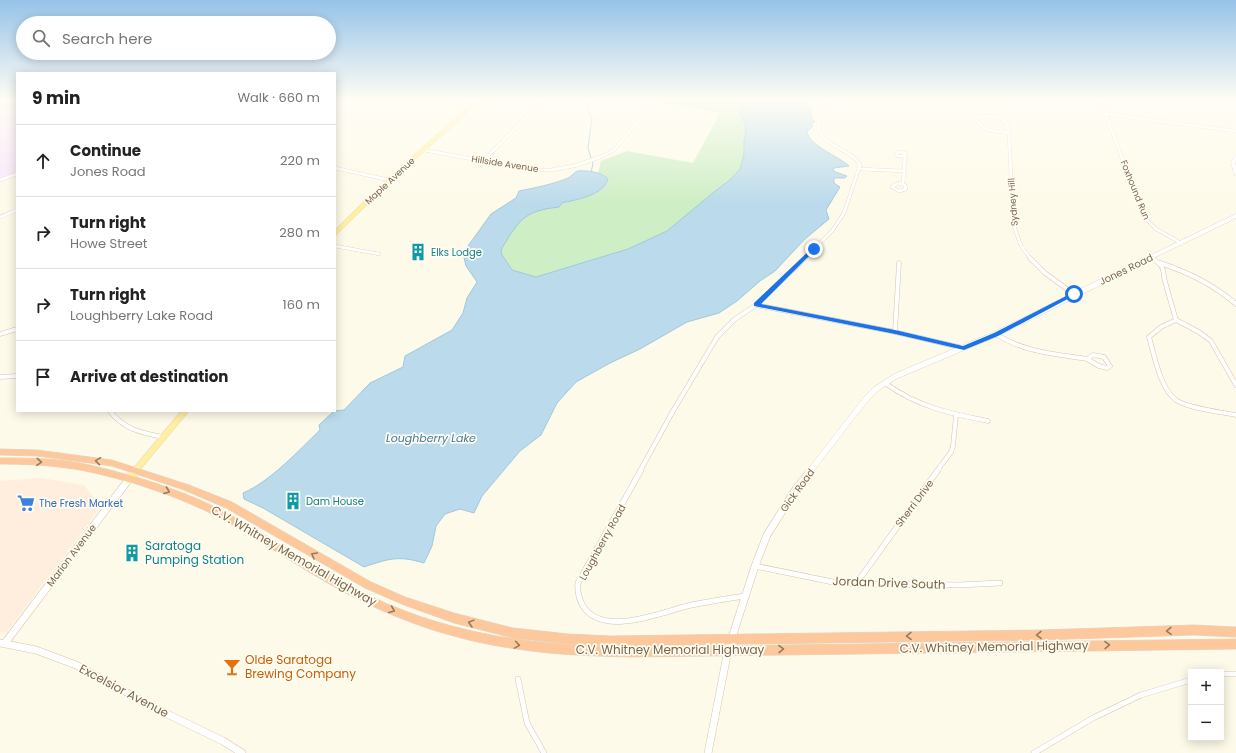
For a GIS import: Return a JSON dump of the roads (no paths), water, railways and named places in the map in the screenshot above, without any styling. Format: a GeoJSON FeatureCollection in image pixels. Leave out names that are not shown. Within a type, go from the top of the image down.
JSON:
{"type":"FeatureCollection","features":[{"type":"Feature","properties":{"kind":"highway","name":"C.V. Whitney Memorial Highway"},"geometry":{"type":"LineString","coordinates":[[0,452],[38,453],[112,463],[186,486],[220,500],[368,585],[404,601],[454,618],[513,633],[568,639],[611,641],[733,638],[1040,635],[1194,630],[1236,632]]}},
{"type":"Feature","properties":{"kind":"highway","name":"C.V. Whitney Memorial Highway"},"geometry":{"type":"LineString","coordinates":[[0,461],[60,464],[87,468],[162,489],[205,506],[352,592],[394,611],[450,631],[507,643],[567,650],[644,652],[1236,644]]}},
{"type":"Feature","properties":{"kind":"highway"},"geometry":{"type":"LineString","coordinates":[[1194,630],[1236,627]]}},
{"type":"Feature","properties":{"kind":"main road","name":"Maple Avenue"},"geometry":{"type":"LineString","coordinates":[[336,232],[389,180],[441,134]]}},
{"type":"Feature","properties":{"kind":"main road","name":"Marion Avenue"},"geometry":{"type":"LineString","coordinates":[[129,479],[184,412]]}},
{"type":"Feature","properties":{"kind":"street"},"geometry":{"type":"LineString","coordinates":[[483,161],[509,134]]}},
{"type":"Feature","properties":{"kind":"street","name":"Hillside Avenue"},"geometry":{"type":"LineString","coordinates":[[424,150],[538,170],[561,169],[590,161],[611,152],[628,134]]}},
{"type":"Feature","properties":{"kind":"street"},"geometry":{"type":"LineString","coordinates":[[822,134],[826,141],[858,159],[860,169],[905,171]]}},
{"type":"Feature","properties":{"kind":"street","name":"Sydney Hill"},"geometry":{"type":"LineString","coordinates":[[1009,134],[1013,223],[1018,240],[1028,256],[1038,267],[1074,294]]}},
{"type":"Feature","properties":{"kind":"street","name":"Foxhound Run"},"geometry":{"type":"LineString","coordinates":[[1113,134],[1144,217],[1148,222],[1181,243]]}},
{"type":"Feature","properties":{"kind":"street"},"geometry":{"type":"LineString","coordinates":[[903,184],[905,157]]}},
{"type":"Feature","properties":{"kind":"street"},"geometry":{"type":"LineString","coordinates":[[1235,160],[1233,166],[1236,173]]}},
{"type":"Feature","properties":{"kind":"street"},"geometry":{"type":"LineString","coordinates":[[336,168],[389,180]]}},
{"type":"Feature","properties":{"kind":"street","name":"Loughberry Road"},"geometry":{"type":"LineString","coordinates":[[745,596],[689,606],[631,621],[613,622],[601,620],[586,611],[580,601],[577,590],[578,583],[595,550],[618,512],[673,411],[709,349],[722,331],[735,319],[756,305],[813,250],[837,224],[848,202],[860,169]]}},
{"type":"Feature","properties":{"kind":"street"},"geometry":{"type":"LineString","coordinates":[[0,180],[16,174]]}},
{"type":"Feature","properties":{"kind":"street"},"geometry":{"type":"LineString","coordinates":[[0,217],[16,210]]}},
{"type":"Feature","properties":{"kind":"street","name":"Jones Road"},"geometry":{"type":"LineString","coordinates":[[907,372],[996,334],[1074,294],[1236,216]]}},
{"type":"Feature","properties":{"kind":"street"},"geometry":{"type":"LineString","coordinates":[[336,246],[380,254]]}},
{"type":"Feature","properties":{"kind":"street"},"geometry":{"type":"LineString","coordinates":[[1150,257],[1160,263],[1182,271],[1220,292],[1236,304]]}},
{"type":"Feature","properties":{"kind":"street"},"geometry":{"type":"LineString","coordinates":[[895,332],[899,263]]}},
{"type":"Feature","properties":{"kind":"street"},"geometry":{"type":"LineString","coordinates":[[1160,263],[1164,271],[1164,278],[1176,320],[1199,332],[1211,341],[1236,386]]}},
{"type":"Feature","properties":{"kind":"street"},"geometry":{"type":"LineString","coordinates":[[756,305],[895,332],[964,348]]}},
{"type":"Feature","properties":{"kind":"street"},"geometry":{"type":"LineString","coordinates":[[1176,320],[1154,332],[1149,337],[1150,346],[1166,390],[1176,400],[1182,403],[1236,415]]}},
{"type":"Feature","properties":{"kind":"street"},"geometry":{"type":"LineString","coordinates":[[0,334],[16,329]]}},
{"type":"Feature","properties":{"kind":"street"},"geometry":{"type":"LineString","coordinates":[[996,334],[1006,341],[1019,346],[1088,359],[1102,368],[1107,368],[1110,366],[1108,360],[1098,355],[1093,355],[1088,359]]}},
{"type":"Feature","properties":{"kind":"street","name":"Gick Road"},"geometry":{"type":"LineString","coordinates":[[708,753],[728,650],[755,566],[770,529],[796,490],[866,399],[876,389],[885,383],[907,372]]}},
{"type":"Feature","properties":{"kind":"street"},"geometry":{"type":"LineString","coordinates":[[0,377],[16,376]]}},
{"type":"Feature","properties":{"kind":"street"},"geometry":{"type":"LineString","coordinates":[[885,383],[904,397],[926,406],[956,415],[988,420]]}},
{"type":"Feature","properties":{"kind":"street"},"geometry":{"type":"LineString","coordinates":[[111,412],[114,418],[122,425],[145,433],[164,437]]}},
{"type":"Feature","properties":{"kind":"street","name":"Sherri Drive"},"geometry":{"type":"LineString","coordinates":[[856,584],[884,542],[921,495],[951,452],[956,415]]}},
{"type":"Feature","properties":{"kind":"street","name":"Marion Avenue"},"geometry":{"type":"LineString","coordinates":[[2,643],[129,479]]}},
{"type":"Feature","properties":{"kind":"street","name":"Jordan Drive South"},"geometry":{"type":"LineString","coordinates":[[755,566],[833,582],[856,584],[958,585],[1000,583]]}},
{"type":"Feature","properties":{"kind":"street","name":"Excelsior Avenue"},"geometry":{"type":"LineString","coordinates":[[2,643],[36,650],[76,665],[161,711],[223,741],[242,753]]}},
{"type":"Feature","properties":{"kind":"street"},"geometry":{"type":"LineString","coordinates":[[1224,674],[1236,674]]}},
{"type":"Feature","properties":{"kind":"street"},"geometry":{"type":"LineString","coordinates":[[518,679],[527,723],[544,753]]}},
{"type":"Feature","properties":{"kind":"street"},"geometry":{"type":"LineString","coordinates":[[1034,753],[1093,718],[1141,695],[1188,681]]}},
{"type":"Feature","properties":{"kind":"water","name":"Loughberry Lake"},"geometry":{"type":"Polygon","coordinates":[[[745,134],[808,134],[813,142],[849,166],[834,168],[833,171],[847,176],[845,178],[834,178],[834,183],[840,187],[826,210],[829,219],[805,239],[775,271],[719,313],[687,322],[640,349],[610,363],[576,382],[557,403],[541,435],[520,451],[482,496],[474,513],[460,509],[445,514],[436,526],[432,546],[424,563],[407,559],[393,559],[364,567],[263,508],[244,499],[243,493],[264,481],[284,465],[320,430],[319,425],[333,412],[344,410],[370,383],[403,367],[405,356],[452,330],[463,313],[467,298],[477,282],[466,266],[463,253],[491,214],[516,198],[519,191],[544,186],[562,180],[578,171],[598,173],[608,179],[601,189],[589,196],[562,203],[559,207],[530,214],[519,223],[502,248],[501,253],[512,270],[536,277],[628,249],[667,231],[731,179],[740,169],[744,154],[745,134]]]}},
{"type":"Feature","properties":{"kind":"waterway"},"geometry":{"type":"LineString","coordinates":[[590,134],[588,148],[593,164],[591,172]]}},
{"type":"Feature","properties":{"kind":"place","name":"Elks Lodge"},"geometry":{"type":"Point","coordinates":[418,252]}},
{"type":"Feature","properties":{"kind":"place","name":"Dam House"},"geometry":{"type":"Point","coordinates":[293,501]}},
{"type":"Feature","properties":{"kind":"place","name":"The Fresh Market"},"geometry":{"type":"Point","coordinates":[26,503]}},
{"type":"Feature","properties":{"kind":"place","name":"Saratoga Pumping Station"},"geometry":{"type":"Point","coordinates":[132,553]}},
{"type":"Feature","properties":{"kind":"place","name":"Olde Saratoga Brewing Company"},"geometry":{"type":"Point","coordinates":[232,667]}}]}
